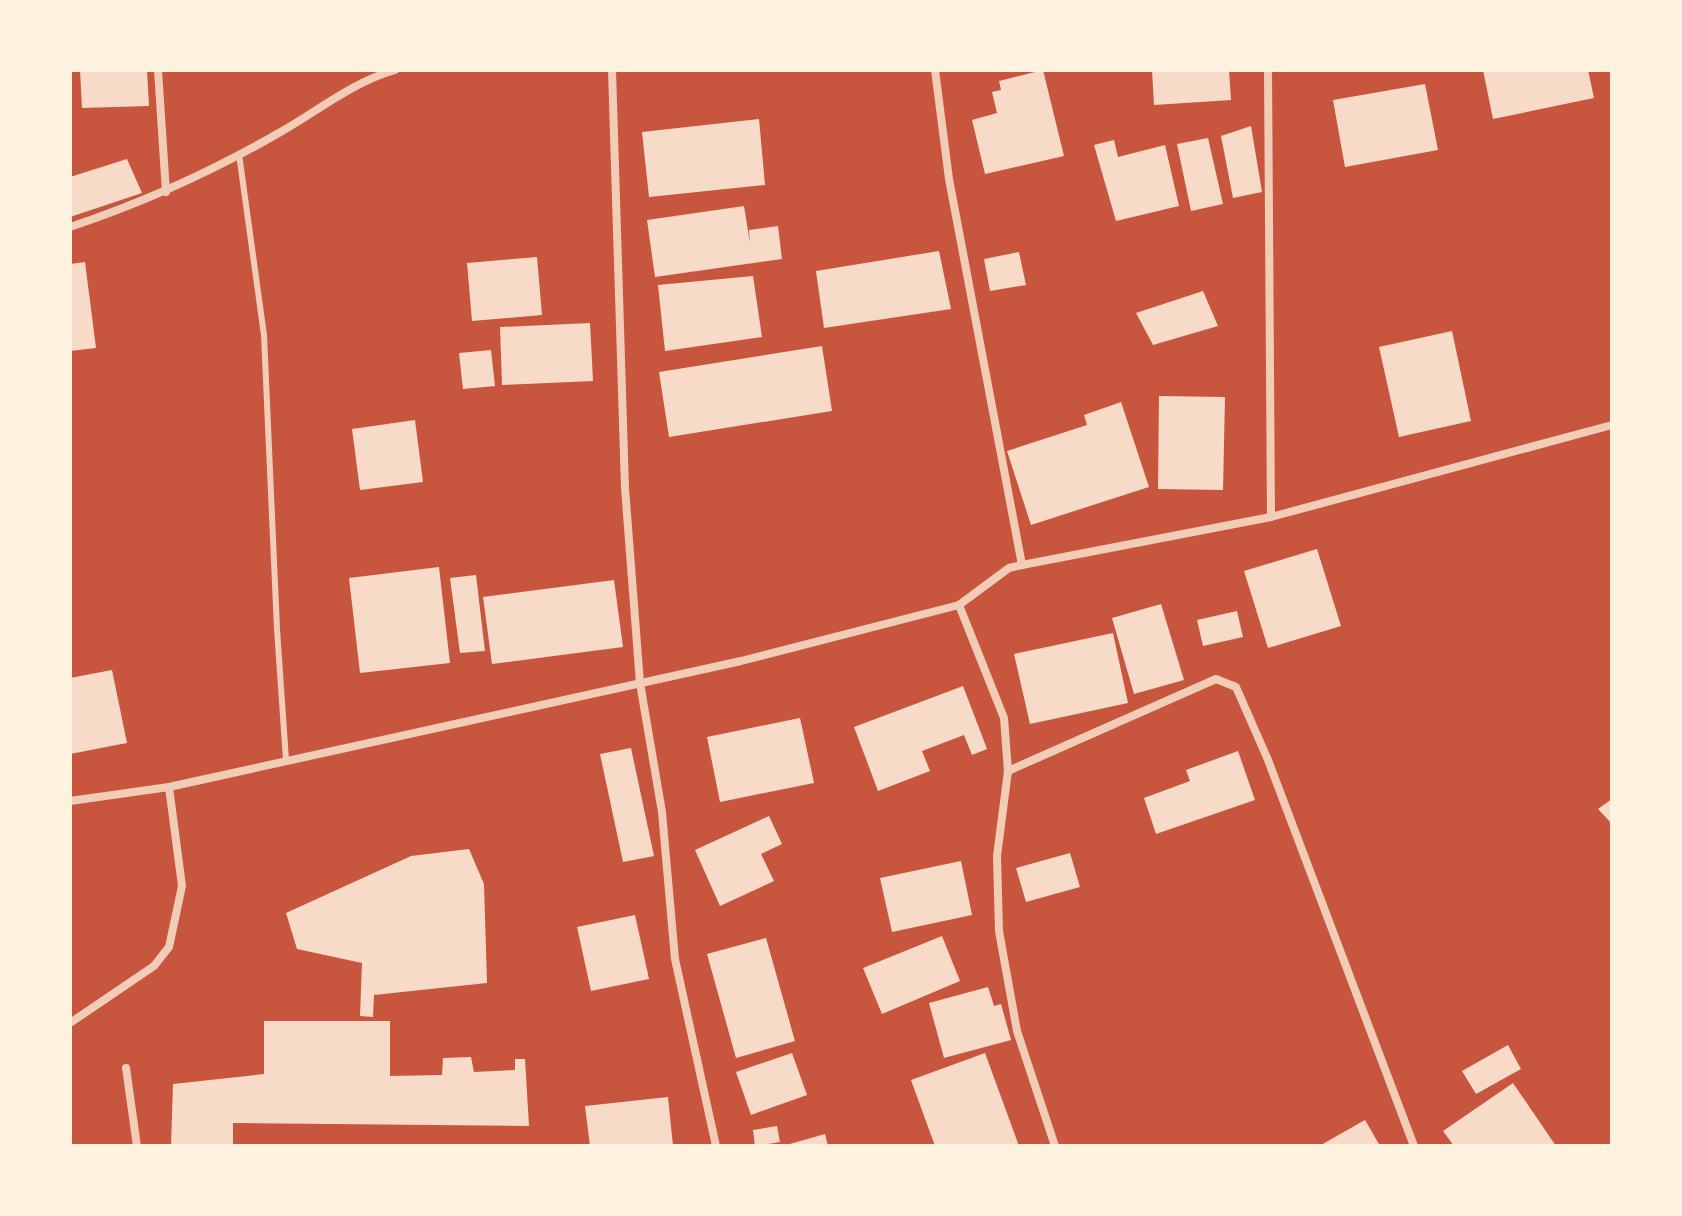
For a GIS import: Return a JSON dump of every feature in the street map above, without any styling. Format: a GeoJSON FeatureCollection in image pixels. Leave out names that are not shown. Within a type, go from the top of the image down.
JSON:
{"type":"FeatureCollection","features":[{"type":"Feature","properties":{"kind":"street"},"geometry":{"type":"LineString","coordinates":[[158,70],[166,192]]}},
{"type":"Feature","properties":{"kind":"street"},"geometry":{"type":"LineString","coordinates":[[70,227],[166,192],[278,134],[341,93],[395,70]]}},
{"type":"Feature","properties":{"kind":"street"},"geometry":{"type":"LineString","coordinates":[[612,70],[625,488],[640,683],[662,812],[675,959],[716,1146]]}},
{"type":"Feature","properties":{"kind":"street"},"geometry":{"type":"LineString","coordinates":[[935,70],[951,193],[1022,565]]}},
{"type":"Feature","properties":{"kind":"street"},"geometry":{"type":"LineString","coordinates":[[1268,70],[1271,517]]}},
{"type":"Feature","properties":{"kind":"street"},"geometry":{"type":"LineString","coordinates":[[70,801],[169,787],[741,661],[959,605],[1009,568],[1271,517],[1612,425]]}},
{"type":"Feature","properties":{"kind":"street"},"geometry":{"type":"LineString","coordinates":[[959,605],[1004,718],[1008,771],[997,856],[999,931],[1017,1031],[1055,1146]]}},
{"type":"Feature","properties":{"kind":"street"},"geometry":{"type":"LineString","coordinates":[[1008,771],[1216,679],[1236,687],[1268,760],[1414,1146]]}},
{"type":"Feature","properties":{"kind":"street"},"geometry":{"type":"LineString","coordinates":[[70,1023],[154,966],[169,947],[182,886],[169,787]]}},
{"type":"Feature","properties":{"kind":"street"},"geometry":{"type":"LineString","coordinates":[[126,1068],[137,1146]]}},
{"type":"Feature","properties":{"kind":"lane"},"geometry":{"type":"LineString","coordinates":[[239,154],[264,335],[276,614],[286,760]]}},
{"type":"Feature","properties":{"kind":"building"},"geometry":{"type":"Polygon","coordinates":[[[80,70],[147,70],[149,106],[82,108],[80,70]]]}},
{"type":"Feature","properties":{"kind":"building"},"geometry":{"type":"Polygon","coordinates":[[[1043,70],[1064,156],[985,174],[972,120],[997,113],[992,92],[1001,90],[999,81],[1043,70]]]}},
{"type":"Feature","properties":{"kind":"building"},"geometry":{"type":"Polygon","coordinates":[[[1152,70],[1229,70],[1231,100],[1154,105],[1152,70]]]}},
{"type":"Feature","properties":{"kind":"building"},"geometry":{"type":"Polygon","coordinates":[[[1483,70],[1588,70],[1594,98],[1493,119],[1483,70]]]}},
{"type":"Feature","properties":{"kind":"building"},"geometry":{"type":"Polygon","coordinates":[[[1425,84],[1438,150],[1345,167],[1333,100],[1425,84]]]}},
{"type":"Feature","properties":{"kind":"building"},"geometry":{"type":"Polygon","coordinates":[[[759,119],[765,185],[649,197],[642,132],[759,119]]]}},
{"type":"Feature","properties":{"kind":"building"},"geometry":{"type":"Polygon","coordinates":[[[1251,126],[1262,192],[1233,198],[1221,136],[1251,126]]]}},
{"type":"Feature","properties":{"kind":"building"},"geometry":{"type":"Polygon","coordinates":[[[1208,138],[1223,204],[1191,211],[1177,144],[1208,138]]]}},
{"type":"Feature","properties":{"kind":"building"},"geometry":{"type":"Polygon","coordinates":[[[1114,140],[1118,157],[1165,145],[1179,206],[1116,221],[1094,145],[1114,140]]]}},
{"type":"Feature","properties":{"kind":"building"},"geometry":{"type":"Polygon","coordinates":[[[127,159],[142,193],[70,217],[70,177],[127,159]]]}},
{"type":"Feature","properties":{"kind":"building"},"geometry":{"type":"Polygon","coordinates":[[[744,206],[750,243],[749,230],[778,226],[782,259],[655,277],[647,220],[744,206]]]}},
{"type":"Feature","properties":{"kind":"building"},"geometry":{"type":"Polygon","coordinates":[[[939,251],[951,309],[824,328],[816,271],[939,251]]]}},
{"type":"Feature","properties":{"kind":"building"},"geometry":{"type":"Polygon","coordinates":[[[1019,252],[1026,285],[990,291],[984,259],[1019,252]]]}},
{"type":"Feature","properties":{"kind":"building"},"geometry":{"type":"Polygon","coordinates":[[[537,257],[542,315],[472,321],[467,263],[537,257]]]}},
{"type":"Feature","properties":{"kind":"building"},"geometry":{"type":"Polygon","coordinates":[[[85,262],[96,348],[70,351],[70,264],[85,262]]]}},
{"type":"Feature","properties":{"kind":"building"},"geometry":{"type":"Polygon","coordinates":[[[753,276],[762,337],[665,351],[658,285],[753,276]]]}},
{"type":"Feature","properties":{"kind":"building"},"geometry":{"type":"Polygon","coordinates":[[[1203,291],[1218,326],[1153,345],[1136,313],[1203,291]]]}},
{"type":"Feature","properties":{"kind":"building"},"geometry":{"type":"Polygon","coordinates":[[[590,323],[593,381],[502,385],[500,327],[590,323]]]}},
{"type":"Feature","properties":{"kind":"building"},"geometry":{"type":"Polygon","coordinates":[[[1452,331],[1471,421],[1399,437],[1379,347],[1452,331]]]}},
{"type":"Feature","properties":{"kind":"building"},"geometry":{"type":"Polygon","coordinates":[[[822,346],[832,411],[669,437],[659,372],[822,346]]]}},
{"type":"Feature","properties":{"kind":"building"},"geometry":{"type":"Polygon","coordinates":[[[491,350],[495,386],[463,389],[459,353],[491,350]]]}},
{"type":"Feature","properties":{"kind":"building"},"geometry":{"type":"Polygon","coordinates":[[[1159,396],[1225,397],[1223,490],[1158,489],[1159,396]]]}},
{"type":"Feature","properties":{"kind":"building"},"geometry":{"type":"Polygon","coordinates":[[[1121,402],[1149,487],[1031,525],[1007,451],[1087,425],[1084,415],[1121,402]]]}},
{"type":"Feature","properties":{"kind":"building"},"geometry":{"type":"Polygon","coordinates":[[[415,420],[423,482],[360,490],[352,429],[415,420]]]}},
{"type":"Feature","properties":{"kind":"building"},"geometry":{"type":"Polygon","coordinates":[[[1317,549],[1341,626],[1268,648],[1244,571],[1317,549]]]}},
{"type":"Feature","properties":{"kind":"building"},"geometry":{"type":"Polygon","coordinates":[[[439,567],[450,663],[360,673],[349,578],[439,567]]]}},
{"type":"Feature","properties":{"kind":"building"},"geometry":{"type":"Polygon","coordinates":[[[476,575],[485,651],[460,653],[450,578],[476,575]]]}},
{"type":"Feature","properties":{"kind":"building"},"geometry":{"type":"Polygon","coordinates":[[[614,580],[623,647],[492,664],[483,597],[614,580]]]}},
{"type":"Feature","properties":{"kind":"building"},"geometry":{"type":"Polygon","coordinates":[[[1161,604],[1184,680],[1134,694],[1112,618],[1161,604]]]}},
{"type":"Feature","properties":{"kind":"building"},"geometry":{"type":"Polygon","coordinates":[[[1237,611],[1243,637],[1203,646],[1197,620],[1237,611]]]}},
{"type":"Feature","properties":{"kind":"building"},"geometry":{"type":"Polygon","coordinates":[[[1113,633],[1128,703],[1030,724],[1014,654],[1113,633]]]}},
{"type":"Feature","properties":{"kind":"building"},"geometry":{"type":"Polygon","coordinates":[[[112,670],[127,743],[70,754],[70,678],[112,670]]]}},
{"type":"Feature","properties":{"kind":"building"},"geometry":{"type":"Polygon","coordinates":[[[963,686],[987,749],[972,755],[964,735],[922,751],[930,771],[878,791],[854,727],[963,686]]]}},
{"type":"Feature","properties":{"kind":"building"},"geometry":{"type":"Polygon","coordinates":[[[800,718],[814,783],[720,802],[707,737],[800,718]]]}},
{"type":"Feature","properties":{"kind":"building"},"geometry":{"type":"Polygon","coordinates":[[[631,748],[654,856],[623,862],[600,754],[631,748]]]}},
{"type":"Feature","properties":{"kind":"building"},"geometry":{"type":"Polygon","coordinates":[[[1238,751],[1255,800],[1156,834],[1144,798],[1190,781],[1186,770],[1238,751]]]}},
{"type":"Feature","properties":{"kind":"building"},"geometry":{"type":"Polygon","coordinates":[[[1612,799],[1612,824],[1598,809],[1612,799]]]}},
{"type":"Feature","properties":{"kind":"building"},"geometry":{"type":"Polygon","coordinates":[[[769,816],[782,844],[761,854],[774,881],[720,906],[695,850],[769,816]]]}},
{"type":"Feature","properties":{"kind":"building"},"geometry":{"type":"Polygon","coordinates":[[[469,849],[484,884],[487,983],[374,995],[373,1017],[360,1016],[362,963],[297,949],[286,913],[411,856],[469,849]]]}},
{"type":"Feature","properties":{"kind":"building"},"geometry":{"type":"Polygon","coordinates":[[[1070,853],[1080,887],[1026,902],[1016,868],[1070,853]]]}},
{"type":"Feature","properties":{"kind":"building"},"geometry":{"type":"Polygon","coordinates":[[[961,861],[972,915],[892,932],[880,878],[961,861]]]}},
{"type":"Feature","properties":{"kind":"building"},"geometry":{"type":"Polygon","coordinates":[[[635,915],[649,979],[591,991],[577,927],[635,915]]]}},
{"type":"Feature","properties":{"kind":"building"},"geometry":{"type":"Polygon","coordinates":[[[942,936],[960,981],[882,1014],[863,968],[942,936]]]}},
{"type":"Feature","properties":{"kind":"building"},"geometry":{"type":"Polygon","coordinates":[[[766,938],[795,1041],[736,1058],[707,954],[766,938]]]}},
{"type":"Feature","properties":{"kind":"building"},"geometry":{"type":"Polygon","coordinates":[[[988,987],[994,1006],[1001,1004],[1011,1040],[944,1058],[929,1003],[988,987]]]}},
{"type":"Feature","properties":{"kind":"building"},"geometry":{"type":"Polygon","coordinates":[[[264,1021],[390,1021],[390,1076],[442,1075],[443,1058],[471,1057],[474,1072],[515,1070],[515,1059],[525,1059],[529,1126],[233,1123],[233,1146],[171,1146],[173,1084],[264,1074],[264,1021]]]}},
{"type":"Feature","properties":{"kind":"building"},"geometry":{"type":"Polygon","coordinates":[[[1508,1045],[1521,1069],[1476,1094],[1462,1071],[1508,1045]]]}},
{"type":"Feature","properties":{"kind":"building"},"geometry":{"type":"Polygon","coordinates":[[[792,1053],[807,1095],[751,1115],[736,1072],[792,1053]]]}},
{"type":"Feature","properties":{"kind":"building"},"geometry":{"type":"Polygon","coordinates":[[[985,1053],[1019,1146],[935,1146],[911,1080],[985,1053]]]}},
{"type":"Feature","properties":{"kind":"building"},"geometry":{"type":"Polygon","coordinates":[[[1513,1083],[1556,1146],[1454,1146],[1443,1131],[1513,1083]]]}},
{"type":"Feature","properties":{"kind":"building"},"geometry":{"type":"Polygon","coordinates":[[[668,1097],[673,1146],[590,1146],[585,1106],[668,1097]]]}},
{"type":"Feature","properties":{"kind":"building"},"geometry":{"type":"Polygon","coordinates":[[[1365,1120],[1380,1146],[1319,1146],[1365,1120]]]}},
{"type":"Feature","properties":{"kind":"building"},"geometry":{"type":"Polygon","coordinates":[[[777,1126],[780,1142],[755,1146],[753,1130],[777,1126]]]}},
{"type":"Feature","properties":{"kind":"building"},"geometry":{"type":"Polygon","coordinates":[[[825,1134],[828,1146],[786,1146],[786,1145],[825,1134]]]}}]}
